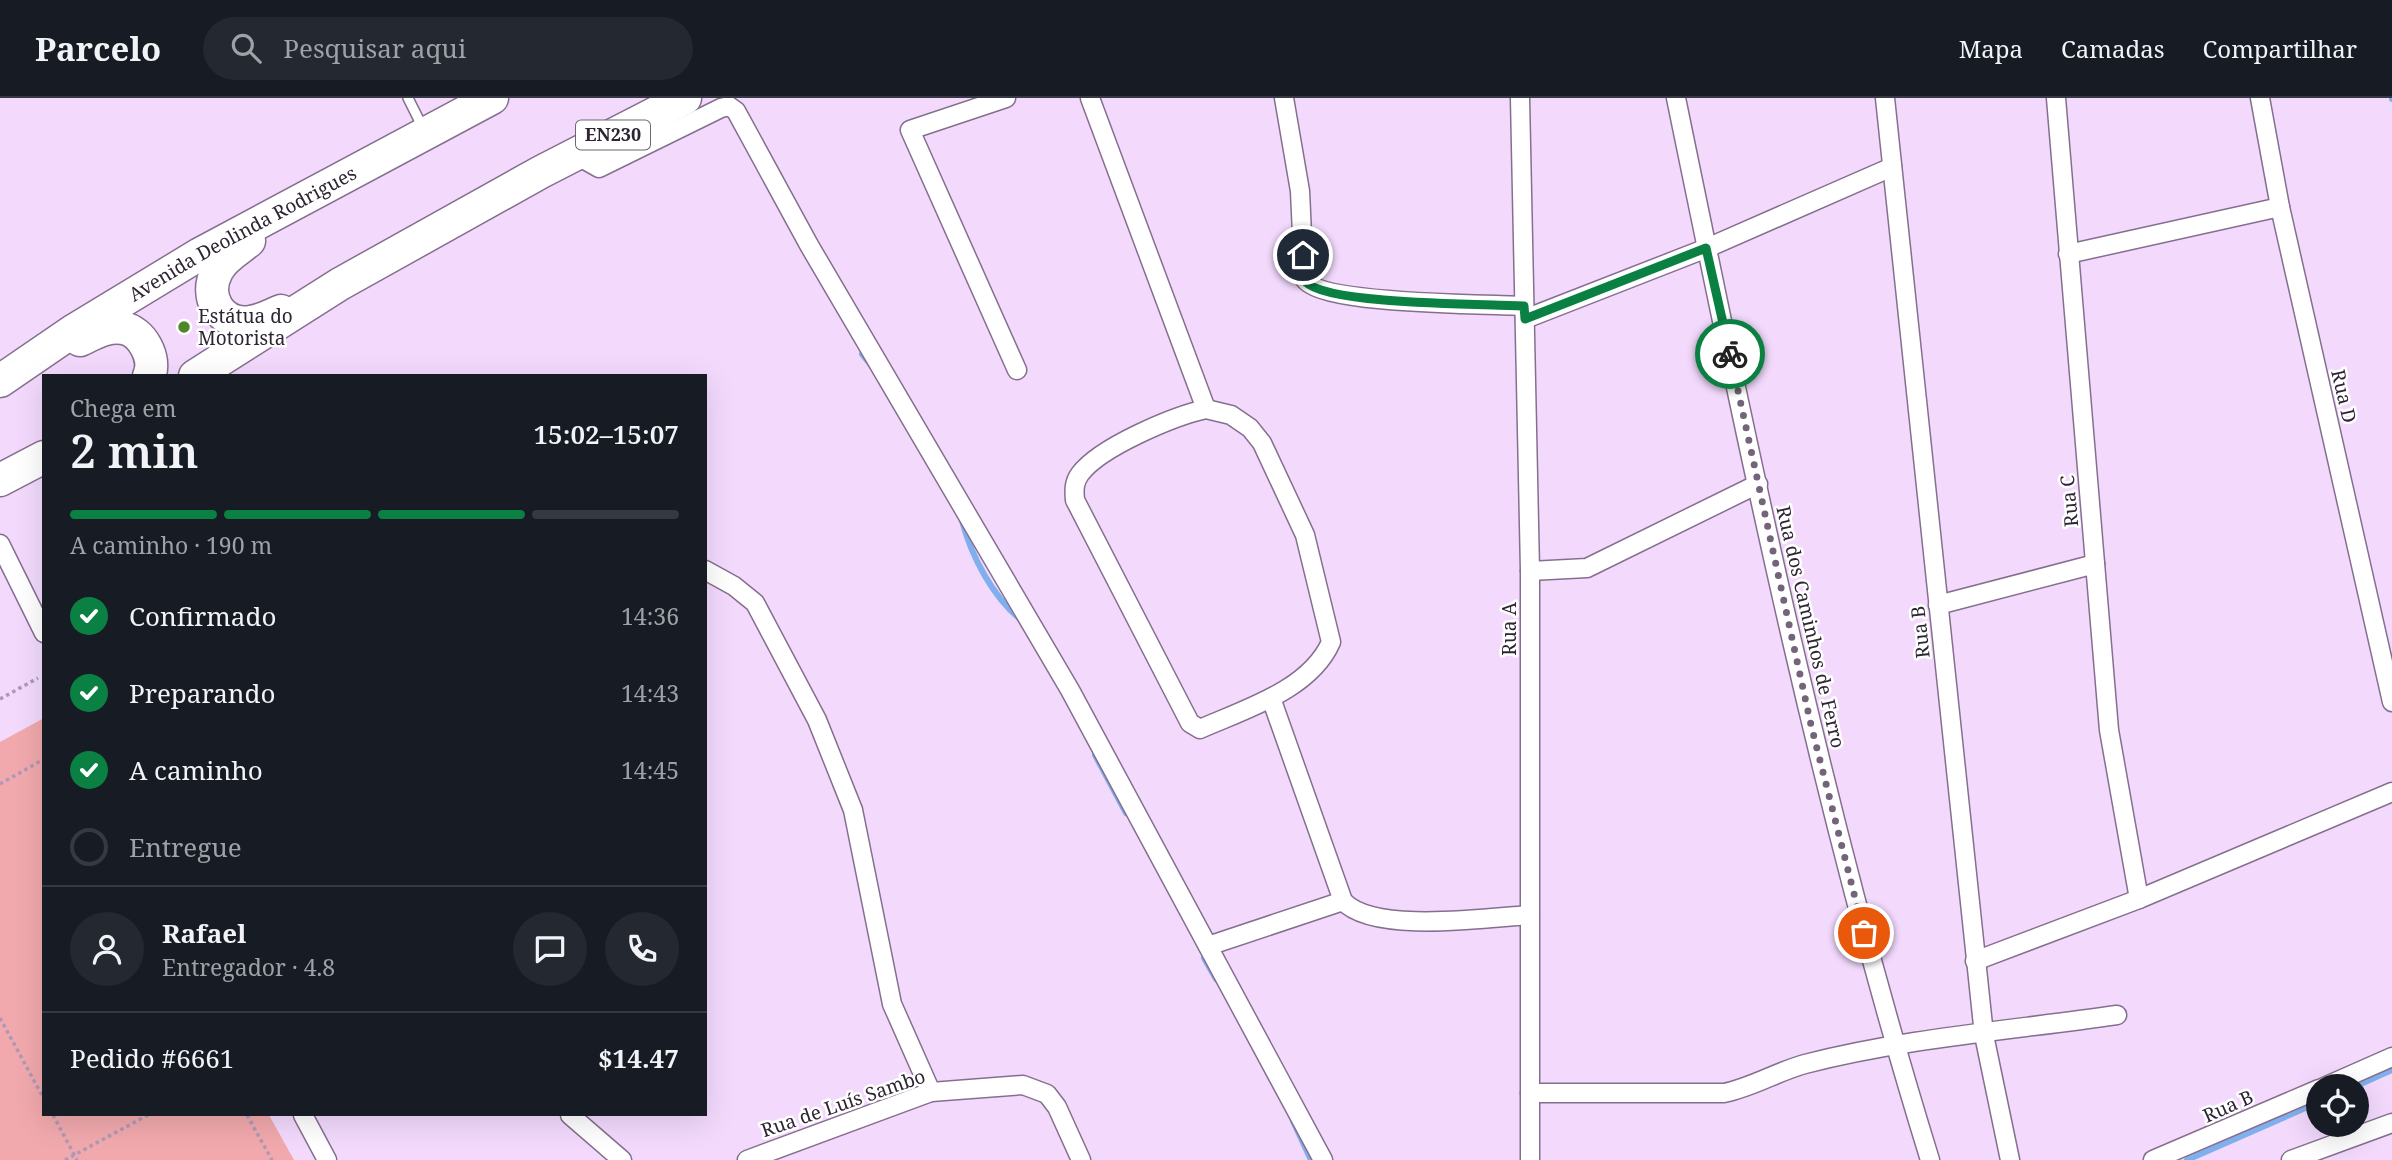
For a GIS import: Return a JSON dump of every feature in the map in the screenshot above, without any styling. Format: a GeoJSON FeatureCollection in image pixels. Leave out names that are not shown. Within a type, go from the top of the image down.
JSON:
{"type":"FeatureCollection","features":[{"type":"Feature","properties":{"kind":"highway","name":"Avenida Deolinda Rodrigues"},"geometry":{"type":"LineString","coordinates":[[6,377],[136,292],[200,254],[492,98]]}},
{"type":"Feature","properties":{"kind":"highway","name":"EN230"},"geometry":{"type":"LineString","coordinates":[[340,284],[541,172],[685,98]]}},
{"type":"Feature","properties":{"kind":"highway"},"geometry":{"type":"LineString","coordinates":[[299,202],[217,270],[211,294],[215,307],[225,316],[249,322],[340,284]]}},
{"type":"Feature","properties":{"kind":"highway"},"geometry":{"type":"LineString","coordinates":[[198,374],[340,284]]}},
{"type":"Feature","properties":{"kind":"highway"},"geometry":{"type":"LineString","coordinates":[[6,377],[95,333],[124,328],[135,334],[145,345],[150,358],[149,374]]}},
{"type":"Feature","properties":{"kind":"highway"},"geometry":{"type":"LineString","coordinates":[[0,480],[42,458]]}},
{"type":"Feature","properties":{"kind":"street"},"geometry":{"type":"LineString","coordinates":[[1006,98],[909,130],[1017,370]]}},
{"type":"Feature","properties":{"kind":"street"},"geometry":{"type":"LineString","coordinates":[[1090,98],[1206,410]]}},
{"type":"Feature","properties":{"kind":"street"},"geometry":{"type":"LineString","coordinates":[[1284,98],[1300,191],[1304,278],[1308,285],[1318,290],[1377,300],[1524,312],[1706,248],[1892,167]]}},
{"type":"Feature","properties":{"kind":"street","name":"Rua A"},"geometry":{"type":"LineString","coordinates":[[1520,98],[1530,571],[1530,1160]]}},
{"type":"Feature","properties":{"kind":"street","name":"Rua dos Caminhos de Ferro"},"geometry":{"type":"LineString","coordinates":[[1676,98],[1706,248],[1811,725],[1895,1046],[1930,1160]]}},
{"type":"Feature","properties":{"kind":"street","name":"Rua B"},"geometry":{"type":"LineString","coordinates":[[1885,98],[1975,961],[1984,1035],[2010,1160]]}},
{"type":"Feature","properties":{"kind":"street","name":"Rua C"},"geometry":{"type":"LineString","coordinates":[[2056,98],[2109,730],[2139,899]]}},
{"type":"Feature","properties":{"kind":"street","name":"Rua D"},"geometry":{"type":"LineString","coordinates":[[2260,98],[2280,207],[2392,702]]}},
{"type":"Feature","properties":{"kind":"street"},"geometry":{"type":"LineString","coordinates":[[576,155],[599,168],[720,108],[729,106],[736,111],[810,245],[1070,690],[1323,1160]]}},
{"type":"Feature","properties":{"kind":"street"},"geometry":{"type":"LineString","coordinates":[[2068,254],[2280,207]]}},
{"type":"Feature","properties":{"kind":"street"},"geometry":{"type":"LineString","coordinates":[[1206,410],[1231,415],[1250,428],[1262,443],[1305,534],[1331,642],[1325,656],[1312,670],[1271,698],[1200,729],[1190,723],[1074,500],[1073,487],[1080,474],[1092,463],[1171,420],[1206,410]]}},
{"type":"Feature","properties":{"kind":"street"},"geometry":{"type":"LineString","coordinates":[[1530,571],[1587,568],[1758,484]]}},
{"type":"Feature","properties":{"kind":"street"},"geometry":{"type":"LineString","coordinates":[[0,544],[42,629]]}},
{"type":"Feature","properties":{"kind":"street"},"geometry":{"type":"LineString","coordinates":[[1938,605],[2095,564]]}},
{"type":"Feature","properties":{"kind":"street"},"geometry":{"type":"LineString","coordinates":[[707,571],[734,586],[755,603],[817,720],[853,810],[892,1004],[931,1092]]}},
{"type":"Feature","properties":{"kind":"street"},"geometry":{"type":"LineString","coordinates":[[1271,698],[1343,901],[1352,911],[1410,922],[1529,915]]}},
{"type":"Feature","properties":{"kind":"street"},"geometry":{"type":"LineString","coordinates":[[1975,961],[2139,899],[2392,792]]}},
{"type":"Feature","properties":{"kind":"street"},"geometry":{"type":"LineString","coordinates":[[1208,946],[1343,901]]}},
{"type":"Feature","properties":{"kind":"street"},"geometry":{"type":"LineString","coordinates":[[1530,1093],[1724,1093],[1747,1088],[1804,1064],[1895,1046],[2117,1015]]}},
{"type":"Feature","properties":{"kind":"street"},"geometry":{"type":"LineString","coordinates":[[2353,1074],[2392,1057]]}},
{"type":"Feature","properties":{"kind":"street","name":"Rua de Luís Sambo"},"geometry":{"type":"LineString","coordinates":[[747,1160],[931,1092],[1023,1085],[1047,1094],[1057,1107],[1081,1160]]}},
{"type":"Feature","properties":{"kind":"street","name":"Rua B"},"geometry":{"type":"LineString","coordinates":[[2153,1160],[2306,1095]]}},
{"type":"Feature","properties":{"kind":"street"},"geometry":{"type":"LineString","coordinates":[[304,1116],[327,1160]]}},
{"type":"Feature","properties":{"kind":"street"},"geometry":{"type":"LineString","coordinates":[[571,1116],[622,1160]]}},
{"type":"Feature","properties":{"kind":"street"},"geometry":{"type":"LineString","coordinates":[[2291,1160],[2392,1123]]}},
{"type":"Feature","properties":{"kind":"lane"},"geometry":{"type":"LineString","coordinates":[[408,98],[424,132]]}},
{"type":"Feature","properties":{"kind":"path"},"geometry":{"type":"LineString","coordinates":[[1,697],[38,678]]}},
{"type":"Feature","properties":{"kind":"path"},"geometry":{"type":"LineString","coordinates":[[0,784],[42,760]]}},
{"type":"Feature","properties":{"kind":"path"},"geometry":{"type":"LineString","coordinates":[[0,1018],[42,1095]]}},
{"type":"Feature","properties":{"kind":"path"},"geometry":{"type":"LineString","coordinates":[[53,1116],[77,1160]]}},
{"type":"Feature","properties":{"kind":"path"},"geometry":{"type":"LineString","coordinates":[[65,1160],[146,1116]]}},
{"type":"Feature","properties":{"kind":"path"},"geometry":{"type":"LineString","coordinates":[[248,1116],[272,1160]]}},
{"type":"Feature","properties":{"kind":"shaded area"},"geometry":{"type":"Polygon","coordinates":[[[42,719],[42,1116],[270,1116],[294,1160],[0,1160],[0,742],[42,719]]]}},
{"type":"Feature","properties":{"kind":"waterway"},"geometry":{"type":"LineString","coordinates":[[862,354],[871,365]]}},
{"type":"Feature","properties":{"kind":"waterway"},"geometry":{"type":"LineString","coordinates":[[962,521],[985,576],[1002,600],[1022,621]]}},
{"type":"Feature","properties":{"kind":"waterway"},"geometry":{"type":"LineString","coordinates":[[1095,755],[1126,813]]}},
{"type":"Feature","properties":{"kind":"waterway"},"geometry":{"type":"LineString","coordinates":[[1204,958],[1216,979]]}},
{"type":"Feature","properties":{"kind":"waterway"},"geometry":{"type":"LineString","coordinates":[[2369,1080],[2392,1070]]}},
{"type":"Feature","properties":{"kind":"waterway"},"geometry":{"type":"LineString","coordinates":[[2187,1160],[2306,1108]]}},
{"type":"Feature","properties":{"kind":"waterway"},"geometry":{"type":"LineString","coordinates":[[1293,1121],[1311,1160]]}},
{"type":"Feature","properties":{"kind":"way so far"},"geometry":{"type":"LineString","coordinates":[[1730,354],[1811,725],[1864,933]]}},
{"type":"Feature","properties":{"kind":"place","name":"Estátua do Motorista"},"geometry":{"type":"Point","coordinates":[184,327]}},
{"type":"Feature","properties":{"kind":"route"},"geometry":{"type":"LineString","coordinates":[[1303,255],[1304,278],[1308,285],[1318,290],[1377,300],[1524,306],[1525,319],[1706,248],[1730,354]]}}]}
